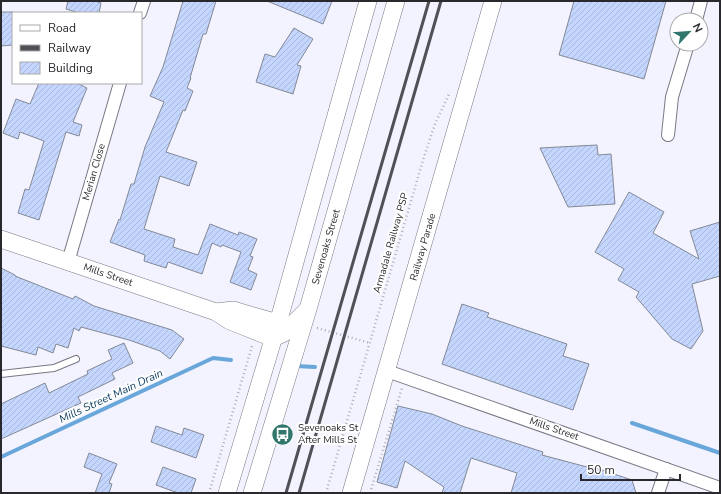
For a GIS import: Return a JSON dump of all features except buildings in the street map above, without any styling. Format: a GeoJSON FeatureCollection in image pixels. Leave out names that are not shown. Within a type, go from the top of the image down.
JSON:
{"type":"FeatureCollection","features":[{"type":"Feature","properties":{"kind":"main road"},"geometry":{"type":"LineString","coordinates":[[227,493],[278,332],[368,1]]}},
{"type":"Feature","properties":{"kind":"main road","name":"Sevenoaks Street"},"geometry":{"type":"LineString","coordinates":[[252,493],[306,317],[396,1]]}},
{"type":"Feature","properties":{"kind":"main road","name":"Railway Parade"},"geometry":{"type":"LineString","coordinates":[[351,493],[493,1]]}},
{"type":"Feature","properties":{"kind":"main road","name":"Mills Street"},"geometry":{"type":"LineString","coordinates":[[1,239],[216,312],[230,322],[278,332]]}},
{"type":"Feature","properties":{"kind":"main road"},"geometry":{"type":"LineString","coordinates":[[278,332],[306,317]]}},
{"type":"Feature","properties":{"kind":"main road"},"geometry":{"type":"LineString","coordinates":[[278,332],[292,362]]}},
{"type":"Feature","properties":{"kind":"street"},"geometry":{"type":"LineString","coordinates":[[140,12],[144,1]]}},
{"type":"Feature","properties":{"kind":"street"},"geometry":{"type":"LineString","coordinates":[[698,12],[701,1]]}},
{"type":"Feature","properties":{"kind":"street"},"geometry":{"type":"LineString","coordinates":[[668,135],[672,97],[686,52]]}},
{"type":"Feature","properties":{"kind":"street","name":"Merian Close"},"geometry":{"type":"LineString","coordinates":[[68,262],[120,84]]}},
{"type":"Feature","properties":{"kind":"street","name":"Mills Street"},"geometry":{"type":"LineString","coordinates":[[387,371],[720,488]]}},
{"type":"Feature","properties":{"kind":"street"},"geometry":{"type":"LineString","coordinates":[[658,493],[666,469]]}},
{"type":"Feature","properties":{"kind":"lane"},"geometry":{"type":"LineString","coordinates":[[1,374],[54,368],[76,359]]}},
{"type":"Feature","properties":{"kind":"path","name":"Armadale Railway PSP"},"geometry":{"type":"LineString","coordinates":[[326,493],[423,160],[435,124],[453,87]]}},
{"type":"Feature","properties":{"kind":"path"},"geometry":{"type":"LineString","coordinates":[[306,317],[370,343]]}},
{"type":"Feature","properties":{"kind":"path"},"geometry":{"type":"LineString","coordinates":[[209,493],[254,340]]}},
{"type":"Feature","properties":{"kind":"path"},"geometry":{"type":"LineString","coordinates":[[370,493],[405,377]]}},
{"type":"Feature","properties":{"kind":"waterway","name":"Mills Street Main Drain"},"geometry":{"type":"LineString","coordinates":[[1,457],[213,358],[231,360]]}},
{"type":"Feature","properties":{"kind":"waterway"},"geometry":{"type":"LineString","coordinates":[[296,366],[315,367]]}},
{"type":"Feature","properties":{"kind":"waterway","name":"Mills Street Main Drain"},"geometry":{"type":"LineString","coordinates":[[632,423],[720,453]]}},
{"type":"Feature","properties":{"kind":"railway"},"geometry":{"type":"LineString","coordinates":[[286,493],[429,1]]}},
{"type":"Feature","properties":{"kind":"railway"},"geometry":{"type":"LineString","coordinates":[[299,493],[441,1]]}},
{"type":"Feature","properties":{"kind":"place","name":"Sevenoaks St After Mills St"},"geometry":{"type":"Point","coordinates":[282,434]}}]}
